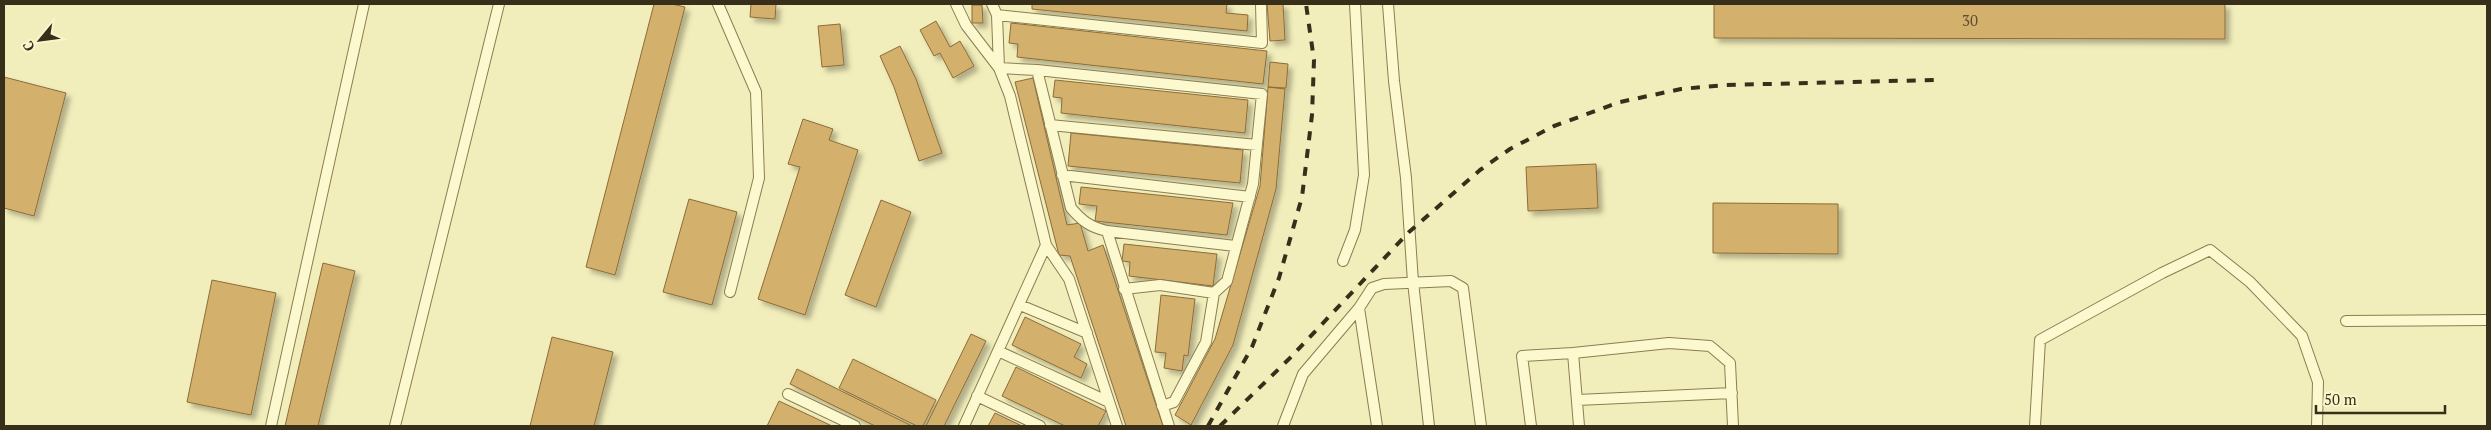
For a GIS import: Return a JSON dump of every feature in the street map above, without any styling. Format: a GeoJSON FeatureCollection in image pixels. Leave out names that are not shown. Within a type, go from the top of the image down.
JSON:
{"type":"FeatureCollection","features":[{"type":"Feature","properties":{"kind":"lane"},"geometry":{"type":"LineString","coordinates":[[271,426],[364,4]]}},
{"type":"Feature","properties":{"kind":"lane"},"geometry":{"type":"LineString","coordinates":[[395,426],[499,4]]}},
{"type":"Feature","properties":{"kind":"lane"},"geometry":{"type":"LineString","coordinates":[[718,4],[756,92],[759,159],[759,178],[730,292]]}},
{"type":"Feature","properties":{"kind":"lane"},"geometry":{"type":"LineString","coordinates":[[956,4],[966,26],[999,68],[1010,96],[1046,245],[1069,279],[1117,426]]}},
{"type":"Feature","properties":{"kind":"lane"},"geometry":{"type":"LineString","coordinates":[[992,4],[997,15],[999,68]]}},
{"type":"Feature","properties":{"kind":"lane"},"geometry":{"type":"LineString","coordinates":[[997,15],[1262,43],[1261,4]]}},
{"type":"Feature","properties":{"kind":"lane"},"geometry":{"type":"LineString","coordinates":[[1344,261],[1354,230],[1364,175],[1355,4]]}},
{"type":"Feature","properties":{"kind":"lane"},"geometry":{"type":"LineString","coordinates":[[1388,4],[1394,81],[1406,178],[1412,282],[1429,426]]}},
{"type":"Feature","properties":{"kind":"lane"},"geometry":{"type":"LineString","coordinates":[[999,68],[1037,70],[1262,94],[1253,184],[1227,281],[1214,293],[1206,342],[1174,402],[1162,406]]}},
{"type":"Feature","properties":{"kind":"lane"},"geometry":{"type":"LineString","coordinates":[[1037,70],[1071,208],[1082,221],[1092,227],[1107,231],[1235,246]]}},
{"type":"Feature","properties":{"kind":"lane"},"geometry":{"type":"LineString","coordinates":[[1050,125],[1257,145]]}},
{"type":"Feature","properties":{"kind":"lane"},"geometry":{"type":"LineString","coordinates":[[1062,175],[1250,197]]}},
{"type":"Feature","properties":{"kind":"lane"},"geometry":{"type":"LineString","coordinates":[[1107,231],[1169,426]]}},
{"type":"Feature","properties":{"kind":"lane"},"geometry":{"type":"LineString","coordinates":[[964,426],[1046,245]]}},
{"type":"Feature","properties":{"kind":"lane"},"geometry":{"type":"LineString","coordinates":[[2035,426],[2040,340],[2162,273],[2210,250],[2250,282],[2302,336],[2318,382],[2317,426]]}},
{"type":"Feature","properties":{"kind":"lane"},"geometry":{"type":"LineString","coordinates":[[1283,426],[1303,374],[1359,308],[1372,288],[1384,284],[1451,281],[1463,288],[1481,426]]}},
{"type":"Feature","properties":{"kind":"lane"},"geometry":{"type":"LineString","coordinates":[[1124,289],[1160,285],[1214,293]]}},
{"type":"Feature","properties":{"kind":"lane"},"geometry":{"type":"LineString","coordinates":[[1020,305],[1087,333]]}},
{"type":"Feature","properties":{"kind":"lane"},"geometry":{"type":"LineString","coordinates":[[1359,308],[1377,426]]}},
{"type":"Feature","properties":{"kind":"lane"},"geometry":{"type":"LineString","coordinates":[[2346,321],[2487,320]]}},
{"type":"Feature","properties":{"kind":"lane"},"geometry":{"type":"LineString","coordinates":[[1531,426],[1522,356],[1573,353],[1669,342],[1710,346],[1730,363],[1733,426]]}},
{"type":"Feature","properties":{"kind":"lane"},"geometry":{"type":"LineString","coordinates":[[998,351],[1109,402]]}},
{"type":"Feature","properties":{"kind":"lane"},"geometry":{"type":"LineString","coordinates":[[1573,353],[1579,426]]}},
{"type":"Feature","properties":{"kind":"lane"},"geometry":{"type":"LineString","coordinates":[[1577,400],[1732,393]]}},
{"type":"Feature","properties":{"kind":"lane"},"geometry":{"type":"LineString","coordinates":[[788,394],[855,426]]}},
{"type":"Feature","properties":{"kind":"lane"},"geometry":{"type":"LineString","coordinates":[[977,396],[1040,426]]}},
{"type":"Feature","properties":{"kind":"building"},"geometry":{"type":"Polygon","coordinates":[[[654,4],[672,4],[685,7],[615,275],[586,267],[654,4]]]}},
{"type":"Feature","properties":{"kind":"building"},"geometry":{"type":"Polygon","coordinates":[[[751,4],[776,4],[775,19],[750,17],[751,4]]]}},
{"type":"Feature","properties":{"kind":"building"},"geometry":{"type":"Polygon","coordinates":[[[1032,4],[1227,4],[1226,13],[1248,15],[1247,31],[1032,9],[1032,4]]]}},
{"type":"Feature","properties":{"kind":"building"},"geometry":{"type":"Polygon","coordinates":[[[1267,4],[1283,4],[1285,40],[1270,41],[1267,4]]]}},
{"type":"Feature","properties":{"kind":"building"},"geometry":{"type":"Polygon","coordinates":[[[1714,4],[2225,4],[2225,39],[1714,38],[1714,4]]]}},
{"type":"Feature","properties":{"kind":"building"},"geometry":{"type":"Polygon","coordinates":[[[972,5],[982,5],[983,23],[972,23],[972,5]]]}},
{"type":"Feature","properties":{"kind":"building"},"geometry":{"type":"Polygon","coordinates":[[[936,21],[950,47],[960,41],[974,66],[953,78],[940,53],[934,56],[920,30],[936,21]]]}},
{"type":"Feature","properties":{"kind":"building"},"geometry":{"type":"Polygon","coordinates":[[[1011,23],[1267,51],[1263,84],[1017,57],[1018,44],[1009,43],[1011,23]]]}},
{"type":"Feature","properties":{"kind":"building"},"geometry":{"type":"Polygon","coordinates":[[[840,24],[844,65],[822,67],[818,26],[840,24]]]}},
{"type":"Feature","properties":{"kind":"building"},"geometry":{"type":"Polygon","coordinates":[[[900,46],[916,79],[942,153],[919,161],[894,87],[880,56],[900,46]]]}},
{"type":"Feature","properties":{"kind":"building"},"geometry":{"type":"Polygon","coordinates":[[[1270,62],[1288,64],[1286,88],[1268,87],[1270,62]]]}},
{"type":"Feature","properties":{"kind":"building"},"geometry":{"type":"Polygon","coordinates":[[[4,77],[66,93],[34,216],[4,208],[4,77]]]}},
{"type":"Feature","properties":{"kind":"building"},"geometry":{"type":"Polygon","coordinates":[[[1033,78],[1067,225],[1080,223],[1088,251],[1103,245],[1163,426],[1126,426],[1070,256],[1059,255],[1015,82],[1033,78]]]}},
{"type":"Feature","properties":{"kind":"building"},"geometry":{"type":"Polygon","coordinates":[[[1055,80],[1248,100],[1245,133],[1061,113],[1062,98],[1053,97],[1055,80]]]}},
{"type":"Feature","properties":{"kind":"building"},"geometry":{"type":"Polygon","coordinates":[[[1268,87],[1285,89],[1276,189],[1233,345],[1191,425],[1175,415],[1215,339],[1260,186],[1268,87]]]}},
{"type":"Feature","properties":{"kind":"building"},"geometry":{"type":"Polygon","coordinates":[[[803,119],[833,129],[829,140],[858,150],[805,315],[758,299],[800,167],[788,164],[803,119]]]}},
{"type":"Feature","properties":{"kind":"building"},"geometry":{"type":"Polygon","coordinates":[[[1071,133],[1243,150],[1240,183],[1068,166],[1071,133]]]}},
{"type":"Feature","properties":{"kind":"building"},"geometry":{"type":"Polygon","coordinates":[[[1596,164],[1598,208],[1528,211],[1526,167],[1596,164]]]}},
{"type":"Feature","properties":{"kind":"building"},"geometry":{"type":"Polygon","coordinates":[[[1081,187],[1233,203],[1227,235],[1095,221],[1097,206],[1079,204],[1081,187]]]}},
{"type":"Feature","properties":{"kind":"building"},"geometry":{"type":"Polygon","coordinates":[[[689,199],[737,212],[712,305],[663,292],[689,199]]]}},
{"type":"Feature","properties":{"kind":"building"},"geometry":{"type":"Polygon","coordinates":[[[881,200],[911,212],[876,307],[845,295],[881,200]]]}},
{"type":"Feature","properties":{"kind":"building"},"geometry":{"type":"Polygon","coordinates":[[[1713,203],[1838,204],[1838,254],[1713,253],[1713,203]]]}},
{"type":"Feature","properties":{"kind":"building"},"geometry":{"type":"Polygon","coordinates":[[[1124,244],[1217,254],[1213,286],[1129,276],[1130,262],[1122,261],[1124,244]]]}},
{"type":"Feature","properties":{"kind":"building"},"geometry":{"type":"Polygon","coordinates":[[[323,263],[355,271],[318,426],[285,426],[323,263]]]}},
{"type":"Feature","properties":{"kind":"building"},"geometry":{"type":"Polygon","coordinates":[[[212,280],[276,293],[251,415],[187,402],[212,280]]]}},
{"type":"Feature","properties":{"kind":"building"},"geometry":{"type":"Polygon","coordinates":[[[1161,295],[1195,299],[1188,356],[1184,355],[1182,371],[1164,368],[1166,353],[1155,352],[1161,295]]]}},
{"type":"Feature","properties":{"kind":"building"},"geometry":{"type":"Polygon","coordinates":[[[1025,317],[1081,344],[1074,357],[1087,364],[1081,378],[1012,345],[1025,317]]]}},
{"type":"Feature","properties":{"kind":"building"},"geometry":{"type":"Polygon","coordinates":[[[971,334],[986,341],[944,426],[926,426],[971,334]]]}},
{"type":"Feature","properties":{"kind":"building"},"geometry":{"type":"Polygon","coordinates":[[[552,337],[613,352],[594,426],[530,426],[552,337]]]}},
{"type":"Feature","properties":{"kind":"building"},"geometry":{"type":"Polygon","coordinates":[[[853,359],[936,400],[923,426],[917,426],[839,388],[853,359]]]}},
{"type":"Feature","properties":{"kind":"building"},"geometry":{"type":"Polygon","coordinates":[[[1016,367],[1106,411],[1098,426],[1065,426],[1002,396],[1016,367]]]}},
{"type":"Feature","properties":{"kind":"building"},"geometry":{"type":"Polygon","coordinates":[[[797,369],[912,426],[875,426],[790,384],[797,369]]]}},
{"type":"Feature","properties":{"kind":"building"},"geometry":{"type":"Polygon","coordinates":[[[779,401],[832,426],[767,426],[779,401]]]}},
{"type":"Feature","properties":{"kind":"building"},"geometry":{"type":"Polygon","coordinates":[[[995,413],[1022,426],[988,426],[995,413]]]}},
{"type":"Feature","properties":{"kind":"railway"},"geometry":{"type":"LineString","coordinates":[[1208,426],[1252,347],[1279,278],[1302,197],[1312,115],[1314,60],[1306,4]]}},
{"type":"Feature","properties":{"kind":"railway"},"geometry":{"type":"LineString","coordinates":[[1220,426],[1290,358],[1409,232],[1480,170],[1510,149],[1554,126],[1620,102],[1681,89],[1726,85],[1934,80]]}}]}
